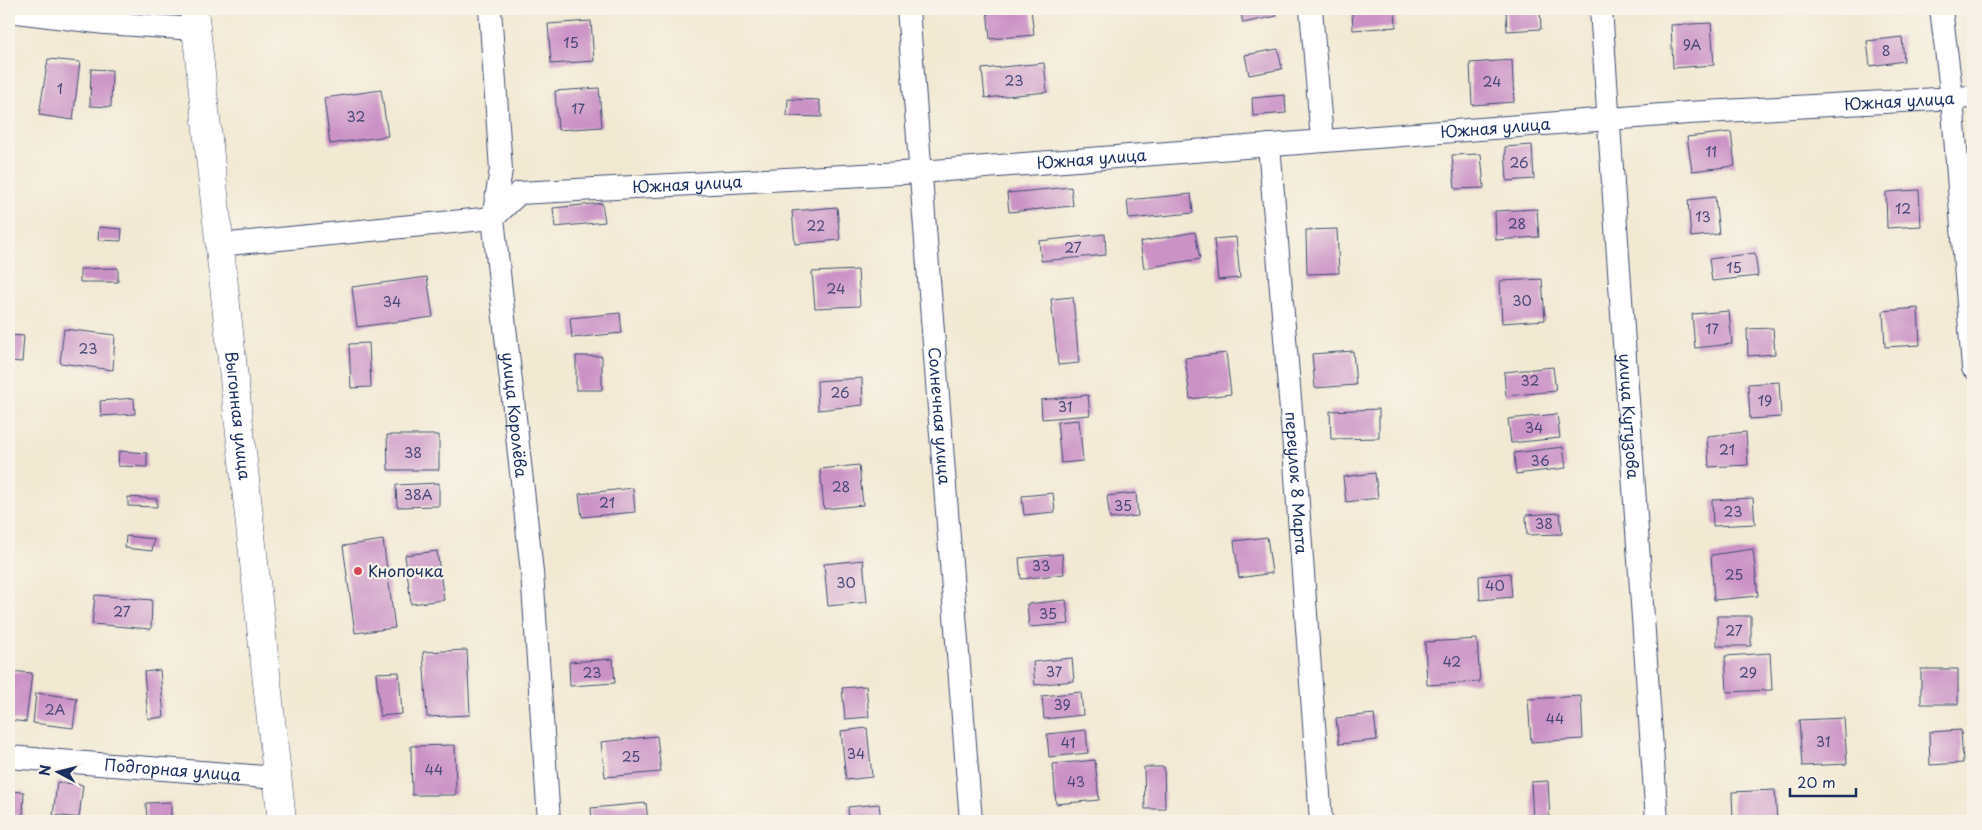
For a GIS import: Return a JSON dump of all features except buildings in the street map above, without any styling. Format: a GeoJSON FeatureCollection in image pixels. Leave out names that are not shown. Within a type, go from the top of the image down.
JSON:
{"type":"FeatureCollection","features":[{"type":"Feature","properties":{"kind":"street","name":"улица Королёва"},"geometry":{"type":"LineString","coordinates":[[490,9],[501,170],[493,218],[532,572],[549,821]]}},
{"type":"Feature","properties":{"kind":"street","name":"Солнечная улица"},"geometry":{"type":"LineString","coordinates":[[908,9],[971,821]]}},
{"type":"Feature","properties":{"kind":"street"},"geometry":{"type":"LineString","coordinates":[[1311,9],[1322,140]]}},
{"type":"Feature","properties":{"kind":"street","name":"улица Кутузова"},"geometry":{"type":"LineString","coordinates":[[1600,9],[1657,821]]}},
{"type":"Feature","properties":{"kind":"street"},"geometry":{"type":"LineString","coordinates":[[1941,9],[1962,98],[1973,368]]}},
{"type":"Feature","properties":{"kind":"street"},"geometry":{"type":"LineString","coordinates":[[9,11],[105,23],[195,19]]}},
{"type":"Feature","properties":{"kind":"street","name":"Выгонная улица"},"geometry":{"type":"LineString","coordinates":[[195,19],[282,821]]}},
{"type":"Feature","properties":{"kind":"street","name":"Южная улица"},"geometry":{"type":"LineString","coordinates":[[493,218],[519,194],[921,172],[1698,112],[1962,98]]}},
{"type":"Feature","properties":{"kind":"street","name":"переулок 8 Марта"},"geometry":{"type":"LineString","coordinates":[[1268,145],[1293,435],[1321,821]]}},
{"type":"Feature","properties":{"kind":"street"},"geometry":{"type":"LineString","coordinates":[[219,245],[493,218]]}},
{"type":"Feature","properties":{"kind":"street","name":"Подгорная улица"},"geometry":{"type":"LineString","coordinates":[[9,757],[277,778]]}},
{"type":"Feature","properties":{"kind":"place","name":"Кнопочка"},"geometry":{"type":"Point","coordinates":[358,571]}}]}
